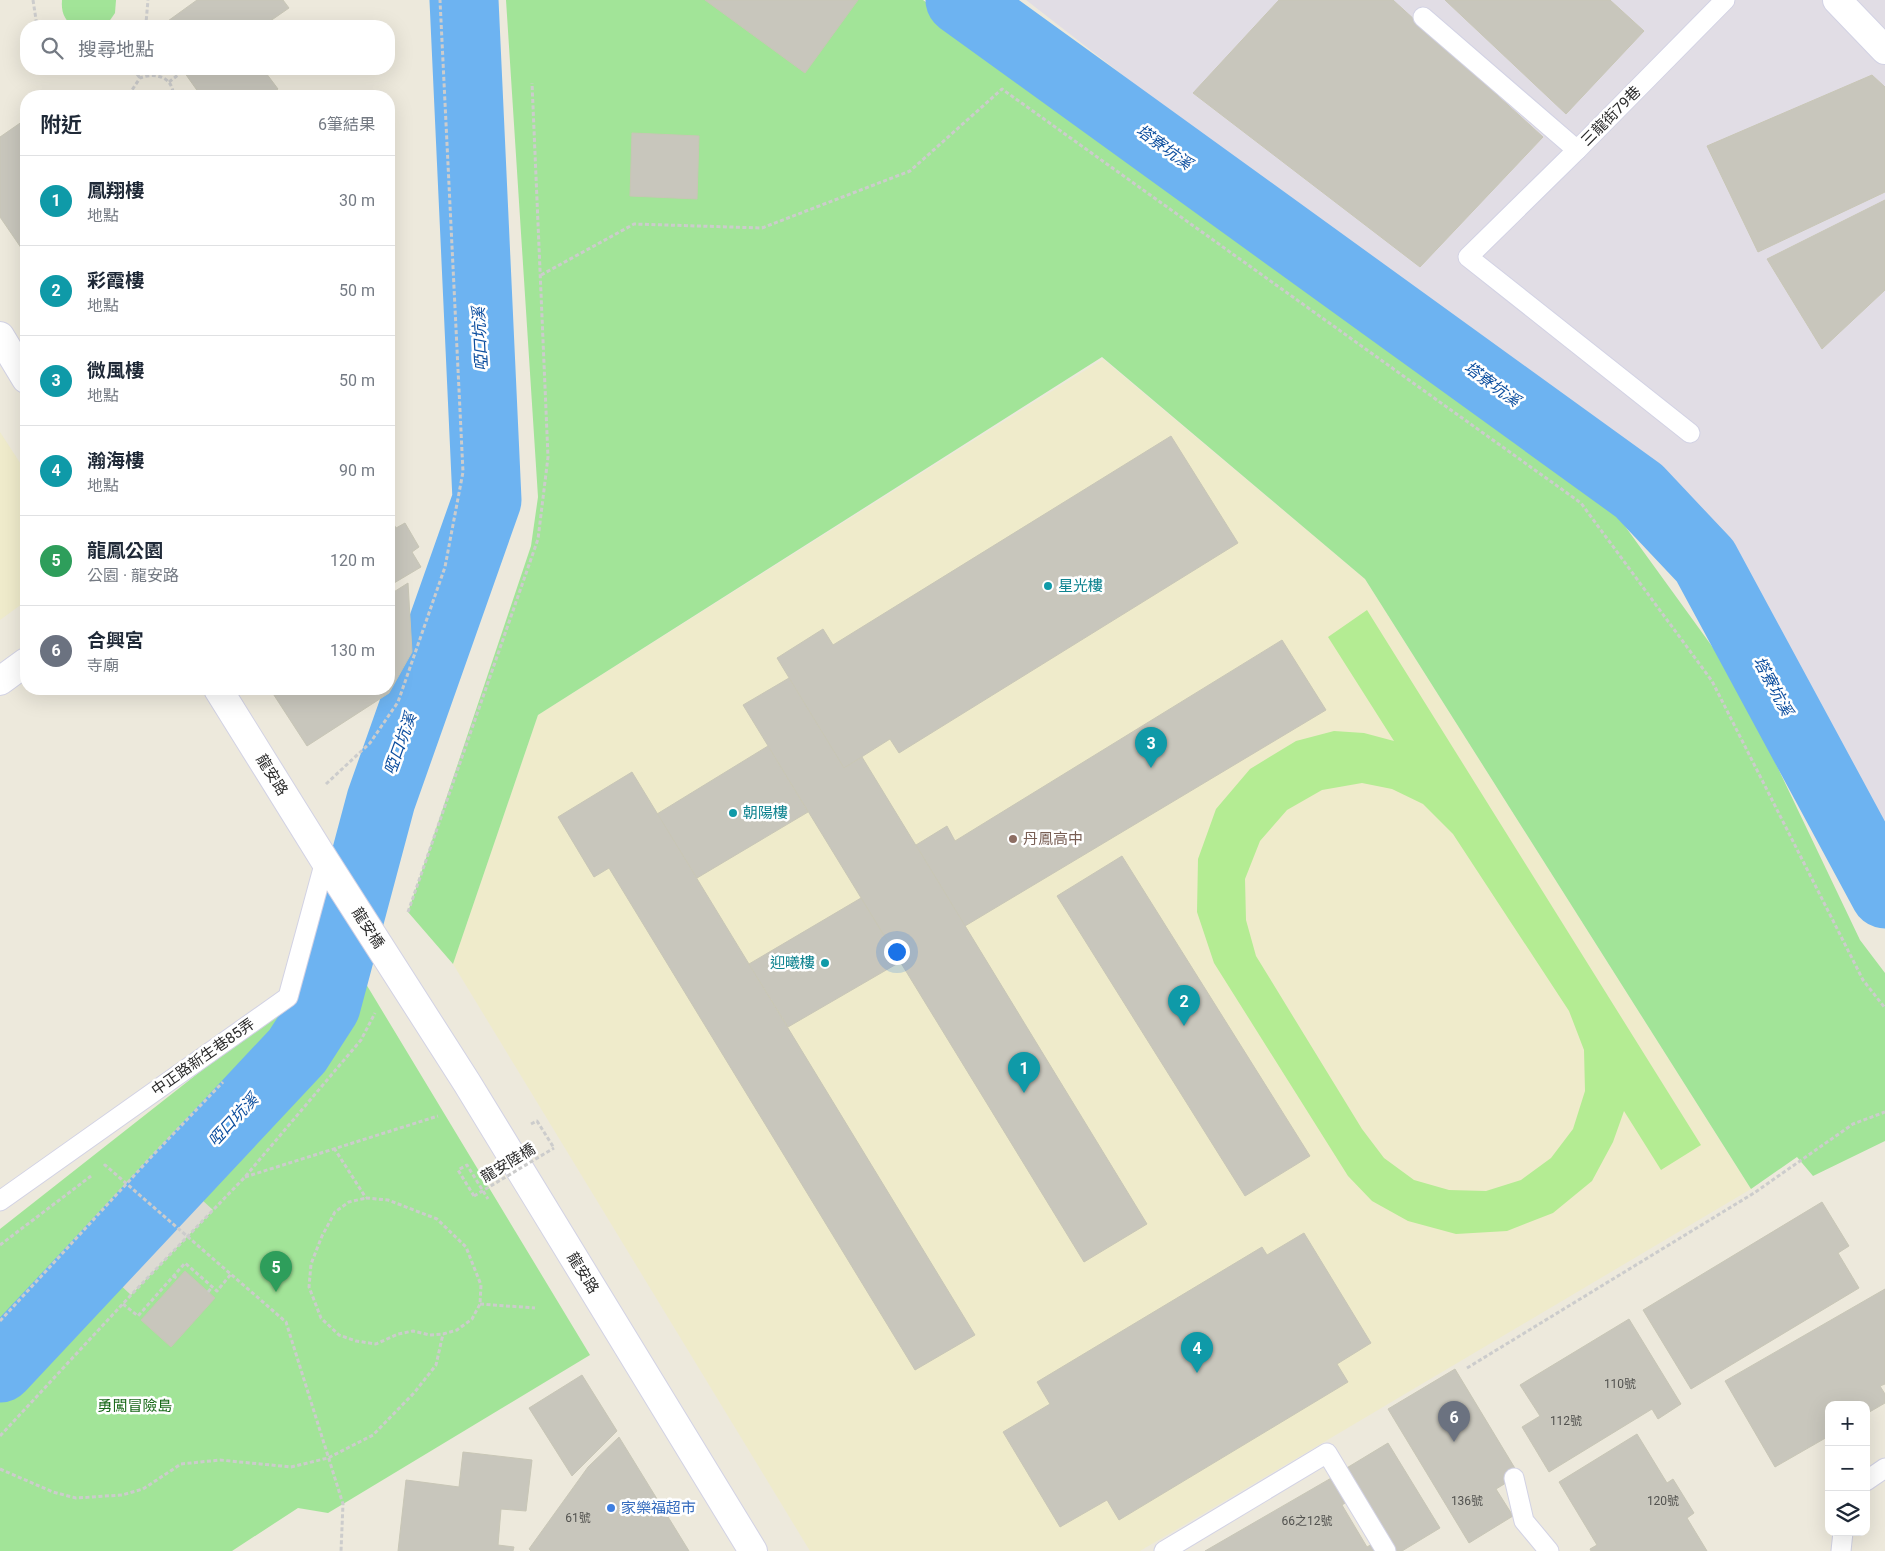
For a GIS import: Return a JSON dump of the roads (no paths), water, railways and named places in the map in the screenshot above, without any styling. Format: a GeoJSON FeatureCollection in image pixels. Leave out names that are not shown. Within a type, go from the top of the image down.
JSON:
{"type":"FeatureCollection","features":[{"type":"Feature","properties":{"kind":"street"},"geometry":{"type":"LineString","coordinates":[[1837,0],[1885,50]]}},
{"type":"Feature","properties":{"kind":"street"},"geometry":{"type":"LineString","coordinates":[[0,336],[20,369]]}},
{"type":"Feature","properties":{"kind":"street"},"geometry":{"type":"LineString","coordinates":[[0,681],[20,666]]}},
{"type":"Feature","properties":{"kind":"street","name":"龍安路"},"geometry":{"type":"LineString","coordinates":[[222,695],[325,861]]}},
{"type":"Feature","properties":{"kind":"street","name":"龍安橋"},"geometry":{"type":"LineString","coordinates":[[325,861],[411,995]]}},
{"type":"Feature","properties":{"kind":"street","name":"龍安路"},"geometry":{"type":"LineString","coordinates":[[411,995],[467,1083],[753,1551]]}},
{"type":"Feature","properties":{"kind":"lane","name":"三龍街79巷"},"geometry":{"type":"LineString","coordinates":[[1423,17],[1577,150],[1725,0]]}},
{"type":"Feature","properties":{"kind":"lane"},"geometry":{"type":"LineString","coordinates":[[1577,150],[1468,257],[1690,433]]}},
{"type":"Feature","properties":{"kind":"lane","name":"中正路新生巷85弄"},"geometry":{"type":"LineString","coordinates":[[1,1198],[288,997],[325,861]]}},
{"type":"Feature","properties":{"kind":"lane"},"geometry":{"type":"LineString","coordinates":[[1164,1551],[1327,1454],[1386,1551]]}},
{"type":"Feature","properties":{"kind":"lane"},"geometry":{"type":"LineString","coordinates":[[1870,1478],[1885,1468]]}},
{"type":"Feature","properties":{"kind":"lane"},"geometry":{"type":"LineString","coordinates":[[1514,1478],[1524,1521],[1549,1551]]}},
{"type":"Feature","properties":{"kind":"lane"},"geometry":{"type":"LineString","coordinates":[[1841,1551],[1843,1536]]}},
{"type":"Feature","properties":{"kind":"waterway","name":"啞口坑溪"},"geometry":{"type":"LineString","coordinates":[[0,1368],[297,1051],[326,1006],[381,800],[487,500],[464,0]]}},
{"type":"Feature","properties":{"kind":"waterway","name":"塔寮坑溪"},"geometry":{"type":"LineString","coordinates":[[960,0],[1639,491],[1705,561],[1885,894]]}},
{"type":"Feature","properties":{"kind":"place","name":"星光樓"},"geometry":{"type":"Point","coordinates":[1048,586]}},
{"type":"Feature","properties":{"kind":"place","name":"微風樓"},"geometry":{"type":"Point","coordinates":[1151,768]}},
{"type":"Feature","properties":{"kind":"place","name":"朝陽樓"},"geometry":{"type":"Point","coordinates":[733,813]}},
{"type":"Feature","properties":{"kind":"place","name":"丹鳳高中"},"geometry":{"type":"Point","coordinates":[1013,839]}},
{"type":"Feature","properties":{"kind":"place","name":"迎曦樓"},"geometry":{"type":"Point","coordinates":[825,963]}},
{"type":"Feature","properties":{"kind":"place","name":"彩霞樓"},"geometry":{"type":"Point","coordinates":[1184,1026]}},
{"type":"Feature","properties":{"kind":"place","name":"鳳翔樓"},"geometry":{"type":"Point","coordinates":[1024,1093]}},
{"type":"Feature","properties":{"kind":"place","name":"龍鳳公園"},"geometry":{"type":"Point","coordinates":[276,1292]}},
{"type":"Feature","properties":{"kind":"place","name":"瀚海樓"},"geometry":{"type":"Point","coordinates":[1197,1373]}},
{"type":"Feature","properties":{"kind":"place","name":"合興宮"},"geometry":{"type":"Point","coordinates":[1454,1442]}},
{"type":"Feature","properties":{"kind":"place","name":"家樂福超市"},"geometry":{"type":"Point","coordinates":[611,1508]}},
{"type":"Feature","properties":{"kind":"park label","name":"勇闖冒險島"},"geometry":{"type":"Point","coordinates":[135,1406]}}]}
